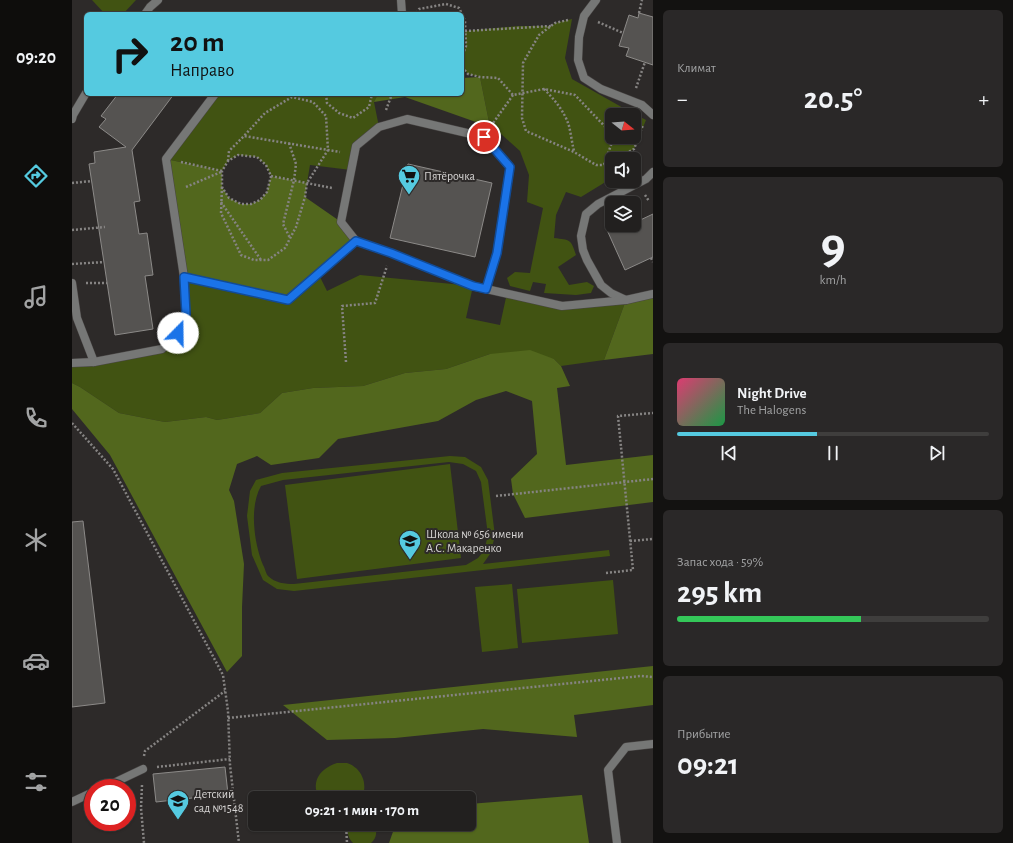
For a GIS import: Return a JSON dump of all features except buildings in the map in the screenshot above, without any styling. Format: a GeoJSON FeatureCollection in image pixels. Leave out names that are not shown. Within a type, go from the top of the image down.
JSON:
{"type":"FeatureCollection","features":[{"type":"Feature","properties":{"kind":"lane"},"geometry":{"type":"LineString","coordinates":[[146,12],[158,0]]}},
{"type":"Feature","properties":{"kind":"lane"},"geometry":{"type":"LineString","coordinates":[[400,0],[402,12]]}},
{"type":"Feature","properties":{"kind":"lane"},"geometry":{"type":"LineString","coordinates":[[596,0],[584,16],[579,37],[578,60],[584,78],[601,89],[642,105],[653,115]]}},
{"type":"Feature","properties":{"kind":"lane"},"geometry":{"type":"LineString","coordinates":[[72,119],[84,96]]}},
{"type":"Feature","properties":{"kind":"lane"},"geometry":{"type":"LineString","coordinates":[[72,363],[94,362],[162,349],[178,333],[186,314],[184,277],[166,159],[213,96]]}},
{"type":"Feature","properties":{"kind":"lane"},"geometry":{"type":"LineString","coordinates":[[486,289],[497,253],[510,167],[484,137],[407,119],[379,127],[356,146],[354,154],[341,222],[356,241],[391,253],[473,286],[486,289],[562,306],[626,300],[653,294]]}},
{"type":"Feature","properties":{"kind":"lane"},"geometry":{"type":"LineString","coordinates":[[626,300],[612,293],[601,285],[587,260],[581,236],[586,214],[598,204],[646,178],[653,172]]}},
{"type":"Feature","properties":{"kind":"lane"},"geometry":{"type":"LineString","coordinates":[[184,277],[288,300],[356,241]]}},
{"type":"Feature","properties":{"kind":"lane"},"geometry":{"type":"LineString","coordinates":[[72,284],[77,318],[94,362]]}},
{"type":"Feature","properties":{"kind":"lane"},"geometry":{"type":"LineString","coordinates":[[617,843],[608,770],[626,747],[653,744]]}},
{"type":"Feature","properties":{"kind":"lane"},"geometry":{"type":"LineString","coordinates":[[121,779],[143,769]]}},
{"type":"Feature","properties":{"kind":"lane"},"geometry":{"type":"LineString","coordinates":[[72,802],[84,796]]}},
{"type":"Feature","properties":{"kind":"path"},"geometry":{"type":"LineString","coordinates":[[639,13],[642,0]]}},
{"type":"Feature","properties":{"kind":"path"},"geometry":{"type":"LineString","coordinates":[[419,9],[446,4],[459,8],[461,12]]}},
{"type":"Feature","properties":{"kind":"path"},"geometry":{"type":"LineString","coordinates":[[611,144],[604,165],[596,165],[574,152],[526,131],[522,118],[523,63],[539,34],[555,23],[584,16],[623,33]]}},
{"type":"Feature","properties":{"kind":"path"},"geometry":{"type":"LineString","coordinates":[[464,19],[466,31],[466,46],[464,50]]}},
{"type":"Feature","properties":{"kind":"path"},"geometry":{"type":"LineString","coordinates":[[466,31],[552,26]]}},
{"type":"Feature","properties":{"kind":"path"},"geometry":{"type":"LineString","coordinates":[[632,101],[645,62]]}},
{"type":"Feature","properties":{"kind":"path"},"geometry":{"type":"LineString","coordinates":[[464,69],[468,74],[480,77],[498,78],[513,96]]}},
{"type":"Feature","properties":{"kind":"path"},"geometry":{"type":"LineString","coordinates":[[544,89],[554,99],[569,126],[574,152]]}},
{"type":"Feature","properties":{"kind":"path"},"geometry":{"type":"LineString","coordinates":[[490,127],[513,96],[544,89],[575,95],[605,127]]}},
{"type":"Feature","properties":{"kind":"path"},"geometry":{"type":"LineString","coordinates":[[293,96],[313,102],[326,116],[328,150],[308,183],[296,227],[285,248],[268,260],[254,260],[241,255],[221,213],[222,171],[228,161],[229,151],[265,113],[293,96]]}},
{"type":"Feature","properties":{"kind":"path"},"geometry":{"type":"LineString","coordinates":[[326,96],[327,103],[339,113],[353,118],[369,107],[372,96]]}},
{"type":"Feature","properties":{"kind":"path"},"geometry":{"type":"LineString","coordinates":[[628,152],[634,149],[646,120],[653,115]]}},
{"type":"Feature","properties":{"kind":"path"},"geometry":{"type":"LineString","coordinates":[[244,136],[354,154]]}},
{"type":"Feature","properties":{"kind":"path"},"geometry":{"type":"LineString","coordinates":[[289,143],[296,164],[294,180],[283,224],[290,238]]}},
{"type":"Feature","properties":{"kind":"path"},"geometry":{"type":"LineString","coordinates":[[222,187],[229,198],[241,204],[252,204],[260,200],[267,192],[270,176],[266,165],[257,157],[238,155],[228,161]]}},
{"type":"Feature","properties":{"kind":"path"},"geometry":{"type":"LineString","coordinates":[[166,159],[222,171]]}},
{"type":"Feature","properties":{"kind":"path"},"geometry":{"type":"LineString","coordinates":[[171,193],[222,171]]}},
{"type":"Feature","properties":{"kind":"path"},"geometry":{"type":"LineString","coordinates":[[270,176],[347,192]]}},
{"type":"Feature","properties":{"kind":"path"},"geometry":{"type":"LineString","coordinates":[[72,183],[92,181]]}},
{"type":"Feature","properties":{"kind":"path"},"geometry":{"type":"LineString","coordinates":[[221,202],[262,260]]}},
{"type":"Feature","properties":{"kind":"path"},"geometry":{"type":"LineString","coordinates":[[72,230],[105,227]]}},
{"type":"Feature","properties":{"kind":"path"},"geometry":{"type":"LineString","coordinates":[[346,362],[342,306],[375,303],[391,253]]}},
{"type":"Feature","properties":{"kind":"path"},"geometry":{"type":"LineString","coordinates":[[651,258],[653,262]]}},
{"type":"Feature","properties":{"kind":"path"},"geometry":{"type":"LineString","coordinates":[[72,264],[104,262]]}},
{"type":"Feature","properties":{"kind":"path"},"geometry":{"type":"LineString","coordinates":[[72,284],[107,283]]}},
{"type":"Feature","properties":{"kind":"path"},"geometry":{"type":"LineString","coordinates":[[606,573],[633,570],[618,416],[653,413]]}},
{"type":"Feature","properties":{"kind":"path"},"geometry":{"type":"LineString","coordinates":[[72,423],[113,469],[223,675],[239,843]]}},
{"type":"Feature","properties":{"kind":"path"},"geometry":{"type":"LineString","coordinates":[[496,496],[653,479]]}},
{"type":"Feature","properties":{"kind":"path"},"geometry":{"type":"LineString","coordinates":[[630,541],[653,539]]}},
{"type":"Feature","properties":{"kind":"path"},"geometry":{"type":"LineString","coordinates":[[228,718],[641,676],[653,677]]}},
{"type":"Feature","properties":{"kind":"path"},"geometry":{"type":"LineString","coordinates":[[144,843],[141,808],[145,751],[225,691]]}},
{"type":"Feature","properties":{"kind":"path"},"geometry":{"type":"LineString","coordinates":[[143,769],[230,759]]}},
{"type":"Feature","properties":{"kind":"path"},"geometry":{"type":"LineString","coordinates":[[346,831],[347,843]]}},
{"type":"Feature","properties":{"kind":"green space"},"geometry":{"type":"Polygon","coordinates":[[[92,0],[136,0],[125,12],[103,12],[92,0]]]}},
{"type":"Feature","properties":{"kind":"green space"},"geometry":{"type":"Polygon","coordinates":[[[572,19],[565,58],[572,79],[623,108],[605,108],[605,144],[636,144],[634,149],[628,152],[605,152],[605,182],[581,197],[566,192],[556,215],[554,238],[569,241],[573,246],[576,255],[558,267],[569,285],[587,282],[594,286],[591,293],[576,295],[544,293],[546,284],[533,282],[530,291],[510,286],[507,278],[515,272],[530,273],[543,208],[527,202],[529,175],[520,151],[501,134],[490,127],[480,77],[468,74],[464,69],[464,51],[466,46],[465,31],[518,26],[551,26],[555,23],[572,19]]]}},
{"type":"Feature","properties":{"kind":"green space"},"geometry":{"type":"Polygon","coordinates":[[[480,77],[490,127],[405,97],[374,102],[377,96],[464,96],[464,78],[480,77]]]}},
{"type":"Feature","properties":{"kind":"green space"},"geometry":{"type":"Polygon","coordinates":[[[213,96],[377,96],[374,102],[379,127],[356,146],[351,170],[310,165],[307,183],[271,176],[266,165],[257,157],[238,155],[228,161],[222,171],[166,159],[213,96]]]}},
{"type":"Feature","properties":{"kind":"green space"},"geometry":{"type":"Polygon","coordinates":[[[641,117],[646,120],[641,132],[641,117]]]}},
{"type":"Feature","properties":{"kind":"green space"},"geometry":{"type":"Polygon","coordinates":[[[166,159],[222,171],[222,187],[229,198],[241,204],[251,204],[260,200],[267,192],[271,176],[307,183],[305,197],[341,222],[356,241],[287,300],[184,277],[166,159]]]}},
{"type":"Feature","properties":{"kind":"green space"},"geometry":{"type":"Polygon","coordinates":[[[318,273],[327,291],[360,275],[473,286],[466,318],[500,325],[507,293],[562,306],[626,300],[604,360],[561,366],[554,359],[490,354],[446,369],[405,373],[363,386],[313,388],[282,393],[260,413],[217,420],[206,417],[165,422],[119,413],[72,383],[72,363],[162,349],[178,333],[186,314],[184,277],[318,273]]]}},
{"type":"Feature","properties":{"kind":"green space"},"geometry":{"type":"Polygon","coordinates":[[[653,294],[653,354],[604,360],[626,300],[653,294]]]}},
{"type":"Feature","properties":{"kind":"green space"},"geometry":{"type":"Polygon","coordinates":[[[530,350],[554,359],[561,366],[570,386],[557,388],[566,465],[653,455],[653,502],[525,518],[513,494],[511,479],[537,454],[532,401],[506,391],[476,400],[438,421],[338,439],[319,458],[271,465],[257,456],[237,464],[229,490],[234,501],[244,564],[242,656],[227,672],[110,455],[72,409],[72,383],[119,413],[165,422],[206,417],[217,420],[260,413],[282,393],[313,388],[363,386],[405,373],[446,369],[490,354],[530,350]]]}},
{"type":"Feature","properties":{"kind":"green space"},"geometry":{"type":"Polygon","coordinates":[[[450,456],[465,457],[481,467],[488,480],[495,536],[490,554],[483,564],[609,550],[610,556],[294,591],[277,589],[263,580],[252,555],[247,516],[250,491],[256,480],[282,473],[450,456]],[[449,462],[283,480],[261,486],[255,504],[254,525],[257,546],[267,575],[277,582],[294,584],[466,565],[478,558],[484,551],[488,535],[481,482],[476,471],[463,464],[449,462]]]}},
{"type":"Feature","properties":{"kind":"green space"},"geometry":{"type":"Polygon","coordinates":[[[450,464],[461,558],[297,579],[285,485],[450,464]]]}},
{"type":"Feature","properties":{"kind":"green space"},"geometry":{"type":"Polygon","coordinates":[[[613,580],[618,634],[522,643],[517,589],[613,580]]]}},
{"type":"Feature","properties":{"kind":"green space"},"geometry":{"type":"Polygon","coordinates":[[[512,584],[518,648],[482,652],[475,587],[512,584]]]}},
{"type":"Feature","properties":{"kind":"green space"},"geometry":{"type":"Polygon","coordinates":[[[653,666],[653,705],[574,715],[577,737],[483,729],[395,738],[327,740],[283,705],[653,666]]]}},
{"type":"Feature","properties":{"kind":"green space"},"geometry":{"type":"Polygon","coordinates":[[[337,763],[347,763],[352,765],[357,769],[362,777],[364,782],[364,791],[317,791],[316,786],[319,776],[331,765],[337,763]]]}},
{"type":"Feature","properties":{"kind":"green space"},"geometry":{"type":"Polygon","coordinates":[[[582,795],[589,843],[389,843],[393,831],[476,831],[476,803],[582,795]]]}},
{"type":"Feature","properties":{"kind":"green space"},"geometry":{"type":"Polygon","coordinates":[[[348,831],[376,832],[371,843],[353,843],[348,831]]]}},
{"type":"Feature","properties":{"kind":"place","name":"Пятёрочка"},"geometry":{"type":"Point","coordinates":[409,196]}},
{"type":"Feature","properties":{"kind":"place","name":"Школа № 656 имени А.С. Макаренко"},"geometry":{"type":"Point","coordinates":[410,560]}},
{"type":"Feature","properties":{"kind":"place","name":"Детский сад №1548"},"geometry":{"type":"Point","coordinates":[178,820]}},
{"type":"Feature","properties":{"kind":"route"},"geometry":{"type":"LineString","coordinates":[[178,333],[186,314],[184,277],[288,300],[356,241],[391,253],[473,286],[486,289],[497,253],[510,167],[484,137]]}}]}
